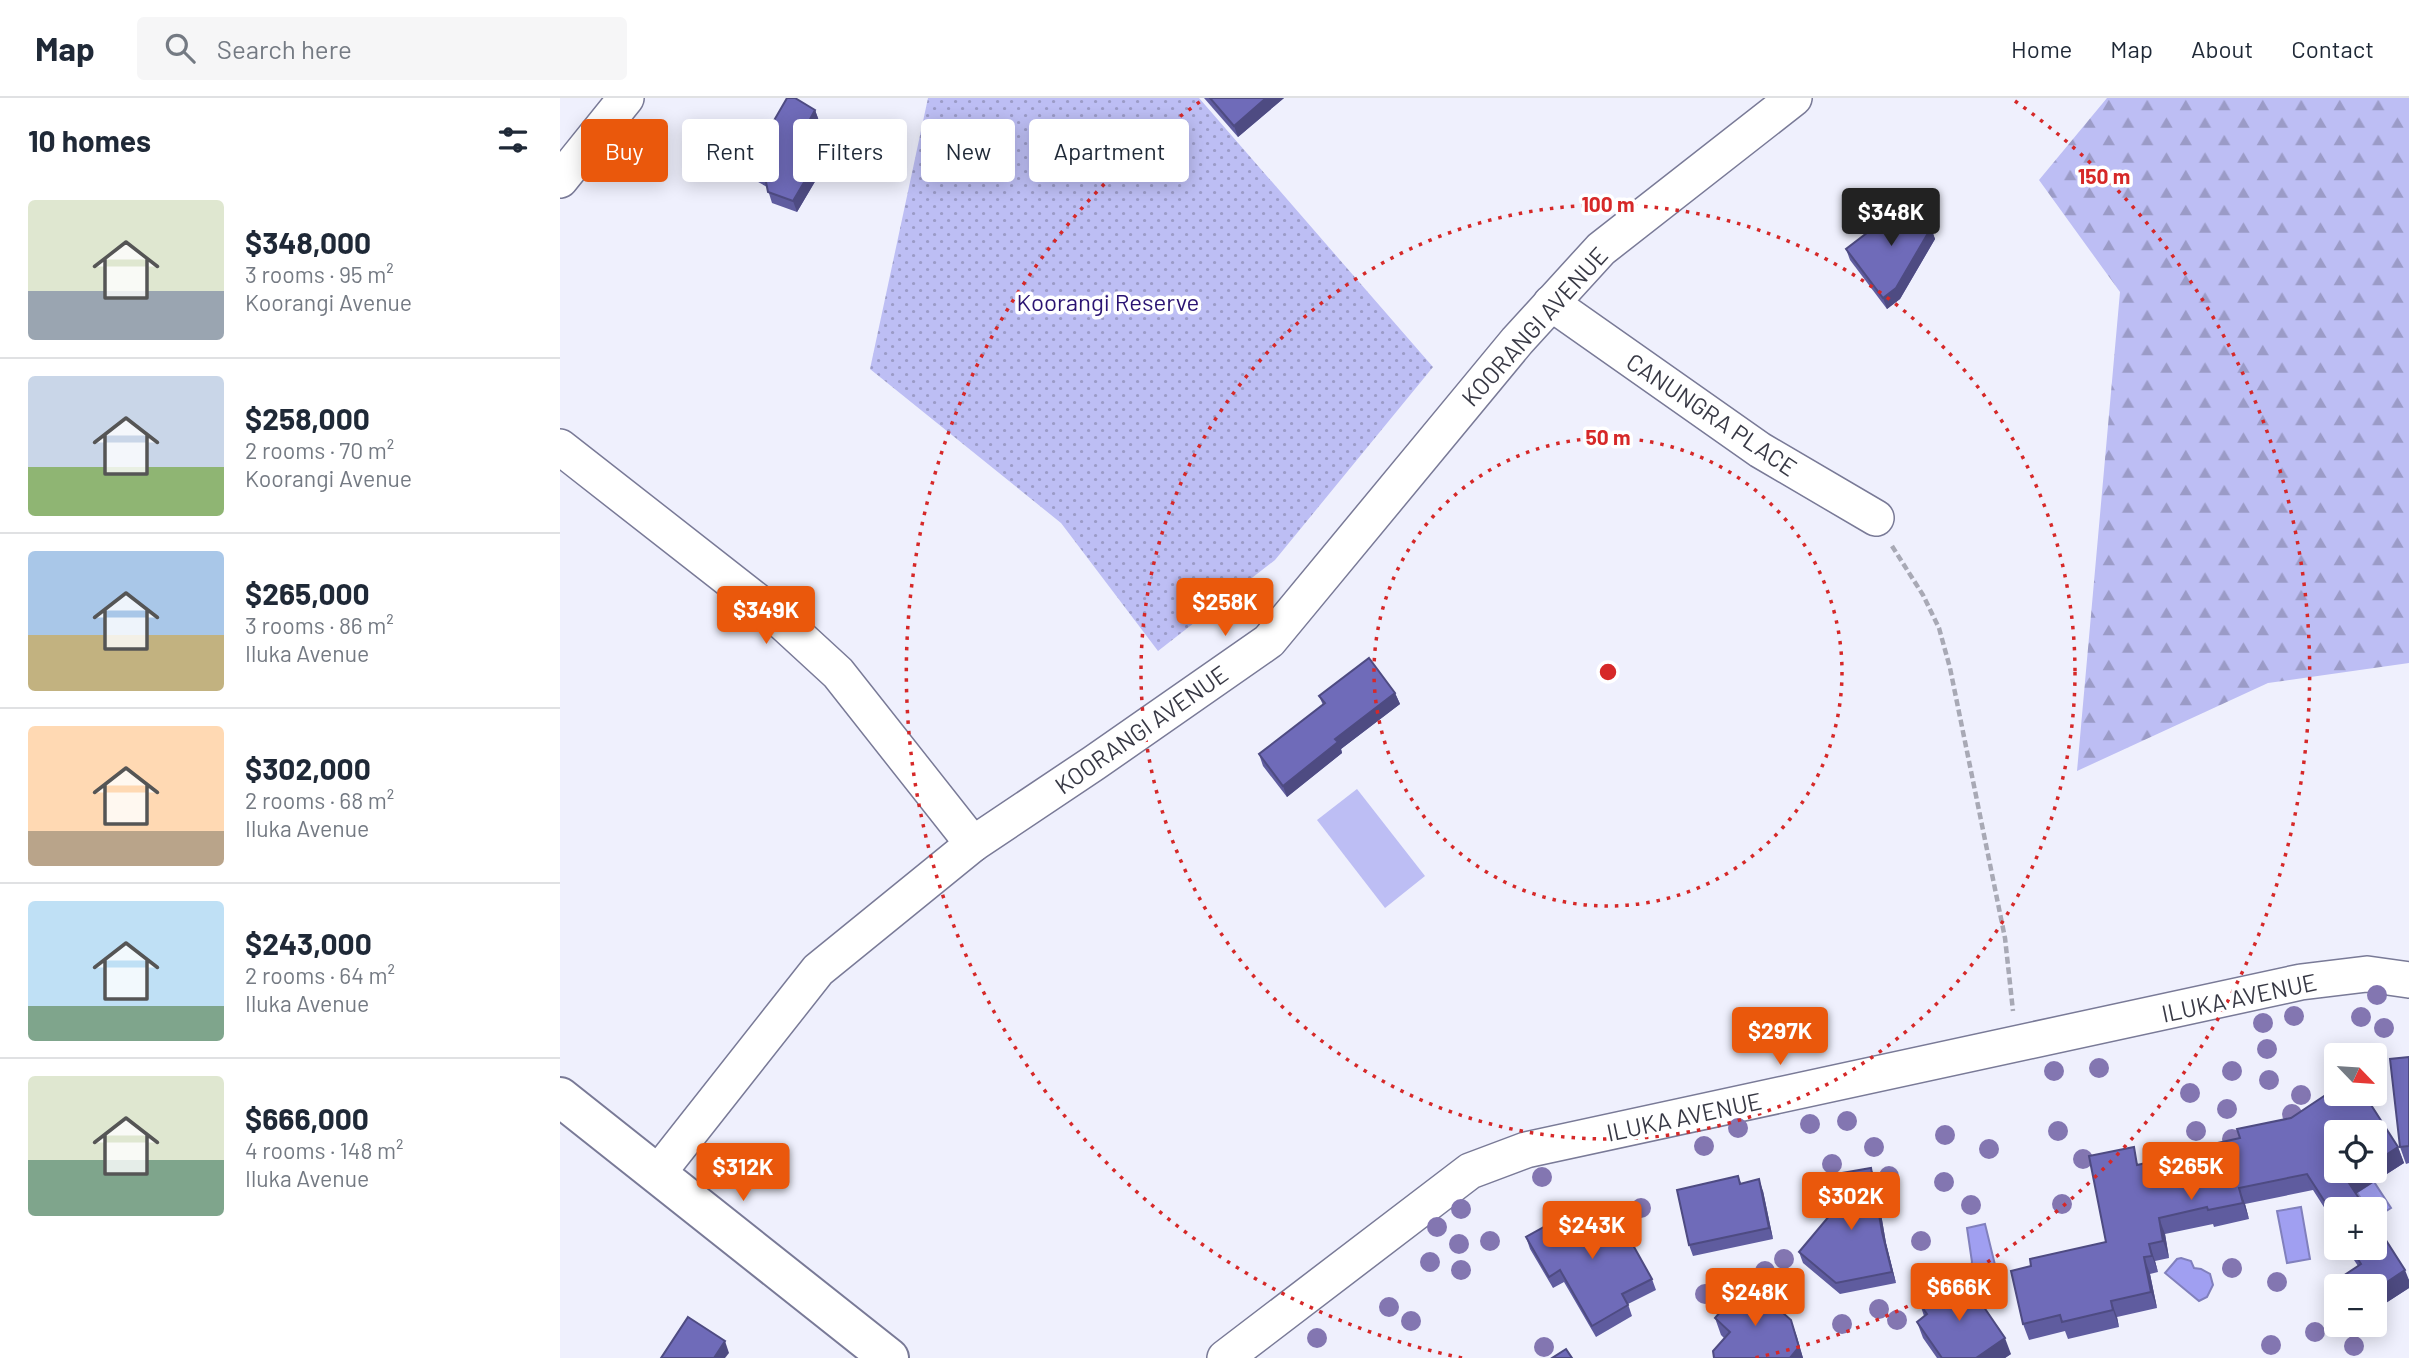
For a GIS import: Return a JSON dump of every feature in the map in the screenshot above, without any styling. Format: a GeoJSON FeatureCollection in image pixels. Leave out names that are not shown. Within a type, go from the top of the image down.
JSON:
{"type":"FeatureCollection","features":[{"type":"Feature","properties":{"kind":"street"},"geometry":{"type":"LineString","coordinates":[[560,180],[626,98]]}},
{"type":"Feature","properties":{"kind":"street","name":"KOORANGI AVENUE"},"geometry":{"type":"LineString","coordinates":[[658,1173],[818,970],[973,844],[1269,641],[1508,351],[1601,248],[1794,98]]}},
{"type":"Feature","properties":{"kind":"street","name":"CANUNGRA PLACE"},"geometry":{"type":"LineString","coordinates":[[1551,303],[1760,450],[1876,518]]}},
{"type":"Feature","properties":{"kind":"street"},"geometry":{"type":"LineString","coordinates":[[560,447],[776,617],[838,673],[973,844]]}},
{"type":"Feature","properties":{"kind":"street","name":"ILUKA AVENUE"},"geometry":{"type":"LineString","coordinates":[[1225,1358],[1471,1171],[1526,1150],[2301,982],[2367,974],[2409,981]]}},
{"type":"Feature","properties":{"kind":"street"},"geometry":{"type":"LineString","coordinates":[[560,1097],[888,1358]]}},
{"type":"Feature","properties":{"kind":"path"},"geometry":{"type":"LineString","coordinates":[[1900,560],[1923,595],[1938,628],[1950,668],[2005,938],[2013,1016]]}},
{"type":"Feature","properties":{"kind":"green space","name":"Koorangi Reserve"},"geometry":{"type":"Polygon","coordinates":[[[928,98],[1199,98],[1433,367],[1275,560],[1158,651],[1061,523],[870,369],[921,131],[921,182],[1015,182],[1015,119],[924,119],[928,98]]]}},
{"type":"Feature","properties":{"kind":"green space"},"geometry":{"type":"Polygon","coordinates":[[[2107,98],[2409,98],[2409,663],[2268,683],[2077,771],[2120,292],[2039,180],[2107,98]]]}},
{"type":"Feature","properties":{"kind":"green space"},"geometry":{"type":"Polygon","coordinates":[[[1357,789],[1425,876],[1385,908],[1317,820],[1357,789]]]}},
{"type":"Feature","properties":{"kind":"shaded area"},"geometry":{"type":"Polygon","coordinates":[[[2351,1183],[2375,1183],[2384,1197],[2360,1197],[2351,1183]]]}},
{"type":"Feature","properties":{"kind":"shaded area"},"geometry":{"type":"Polygon","coordinates":[[[2301,1207],[2310,1259],[2287,1263],[2277,1211],[2301,1207]]]}},
{"type":"Feature","properties":{"kind":"shaded area"},"geometry":{"type":"Polygon","coordinates":[[[1985,1224],[1997,1273],[1974,1278],[1970,1268],[1972,1262],[1967,1228],[1985,1224]]]}},
{"type":"Feature","properties":{"kind":"shaded area"},"geometry":{"type":"Polygon","coordinates":[[[2181,1258],[2191,1261],[2194,1268],[2210,1274],[2213,1285],[2207,1297],[2199,1301],[2165,1273],[2181,1258]]]}},
{"type":"Feature","properties":{"kind":"building"},"geometry":{"type":"Polygon","coordinates":[[[787,98],[795,98],[815,110],[810,119],[793,119],[793,182],[804,182],[793,201],[768,192],[766,182],[779,182],[779,119],[775,119],[787,98]]]}},
{"type":"Feature","properties":{"kind":"building"},"geometry":{"type":"Polygon","coordinates":[[[1210,98],[1266,98],[1234,126],[1210,98]]]}},
{"type":"Feature","properties":{"kind":"building"},"geometry":{"type":"Polygon","coordinates":[[[1910,200],[1931,228],[1896,288],[1883,298],[1846,249],[1910,200]]]}},
{"type":"Feature","properties":{"kind":"building"},"geometry":{"type":"Polygon","coordinates":[[[1369,658],[1395,693],[1335,739],[1338,742],[1283,786],[1259,754],[1325,703],[1319,696],[1369,658]]]}},
{"type":"Feature","properties":{"kind":"building"},"geometry":{"type":"Polygon","coordinates":[[[2409,1057],[2409,1146],[2400,1147],[2390,1059],[2409,1057]]]}},
{"type":"Feature","properties":{"kind":"building"},"geometry":{"type":"Polygon","coordinates":[[[2324,1096],[2324,1106],[2372,1106],[2381,1120],[2324,1120],[2324,1183],[2349,1183],[2358,1197],[2324,1197],[2324,1200],[2307,1174],[2239,1188],[2243,1203],[2208,1210],[2207,1207],[2159,1218],[2163,1241],[2149,1244],[2152,1256],[2144,1257],[2151,1292],[2111,1301],[2113,1310],[2062,1322],[2060,1315],[2023,1324],[2011,1271],[2031,1266],[2030,1259],[2106,1242],[2089,1156],[2134,1147],[2137,1165],[2146,1163],[2149,1175],[2198,1164],[2195,1148],[2240,1138],[2237,1129],[2291,1118],[2324,1096]]]}},
{"type":"Feature","properties":{"kind":"building"},"geometry":{"type":"Polygon","coordinates":[[[2387,1130],[2398,1147],[2387,1154],[2387,1130]]]}},
{"type":"Feature","properties":{"kind":"building"},"geometry":{"type":"Polygon","coordinates":[[[1871,1168],[1892,1272],[1836,1283],[1799,1252],[1836,1208],[1830,1175],[1871,1168]]]}},
{"type":"Feature","properties":{"kind":"building"},"geometry":{"type":"Polygon","coordinates":[[[1738,1176],[1740,1184],[1759,1179],[1769,1228],[1689,1245],[1677,1190],[1738,1176]]]}},
{"type":"Feature","properties":{"kind":"building"},"geometry":{"type":"Polygon","coordinates":[[[1610,1204],[1652,1279],[1622,1294],[1628,1305],[1592,1326],[1560,1270],[1549,1277],[1526,1237],[1569,1213],[1575,1223],[1610,1204]]]}},
{"type":"Feature","properties":{"kind":"building"},"geometry":{"type":"Polygon","coordinates":[[[2387,1242],[2405,1270],[2387,1282],[2387,1274],[2346,1274],[2361,1264],[2358,1260],[2387,1260],[2387,1242]]]}},
{"type":"Feature","properties":{"kind":"building"},"geometry":{"type":"Polygon","coordinates":[[[1962,1275],[2005,1338],[1976,1358],[1942,1358],[1917,1322],[1927,1314],[1920,1304],[1962,1275]]]}},
{"type":"Feature","properties":{"kind":"building"},"geometry":{"type":"Polygon","coordinates":[[[1747,1281],[1791,1320],[1799,1347],[1790,1358],[1714,1358],[1713,1351],[1730,1332],[1715,1318],[1747,1281]]]}},
{"type":"Feature","properties":{"kind":"building"},"geometry":{"type":"Polygon","coordinates":[[[688,1317],[725,1341],[714,1358],[661,1358],[688,1317]]]}},
{"type":"Feature","properties":{"kind":"building"},"geometry":{"type":"Polygon","coordinates":[[[1566,1349],[1572,1358],[1552,1358],[1566,1349]]]}}]}
